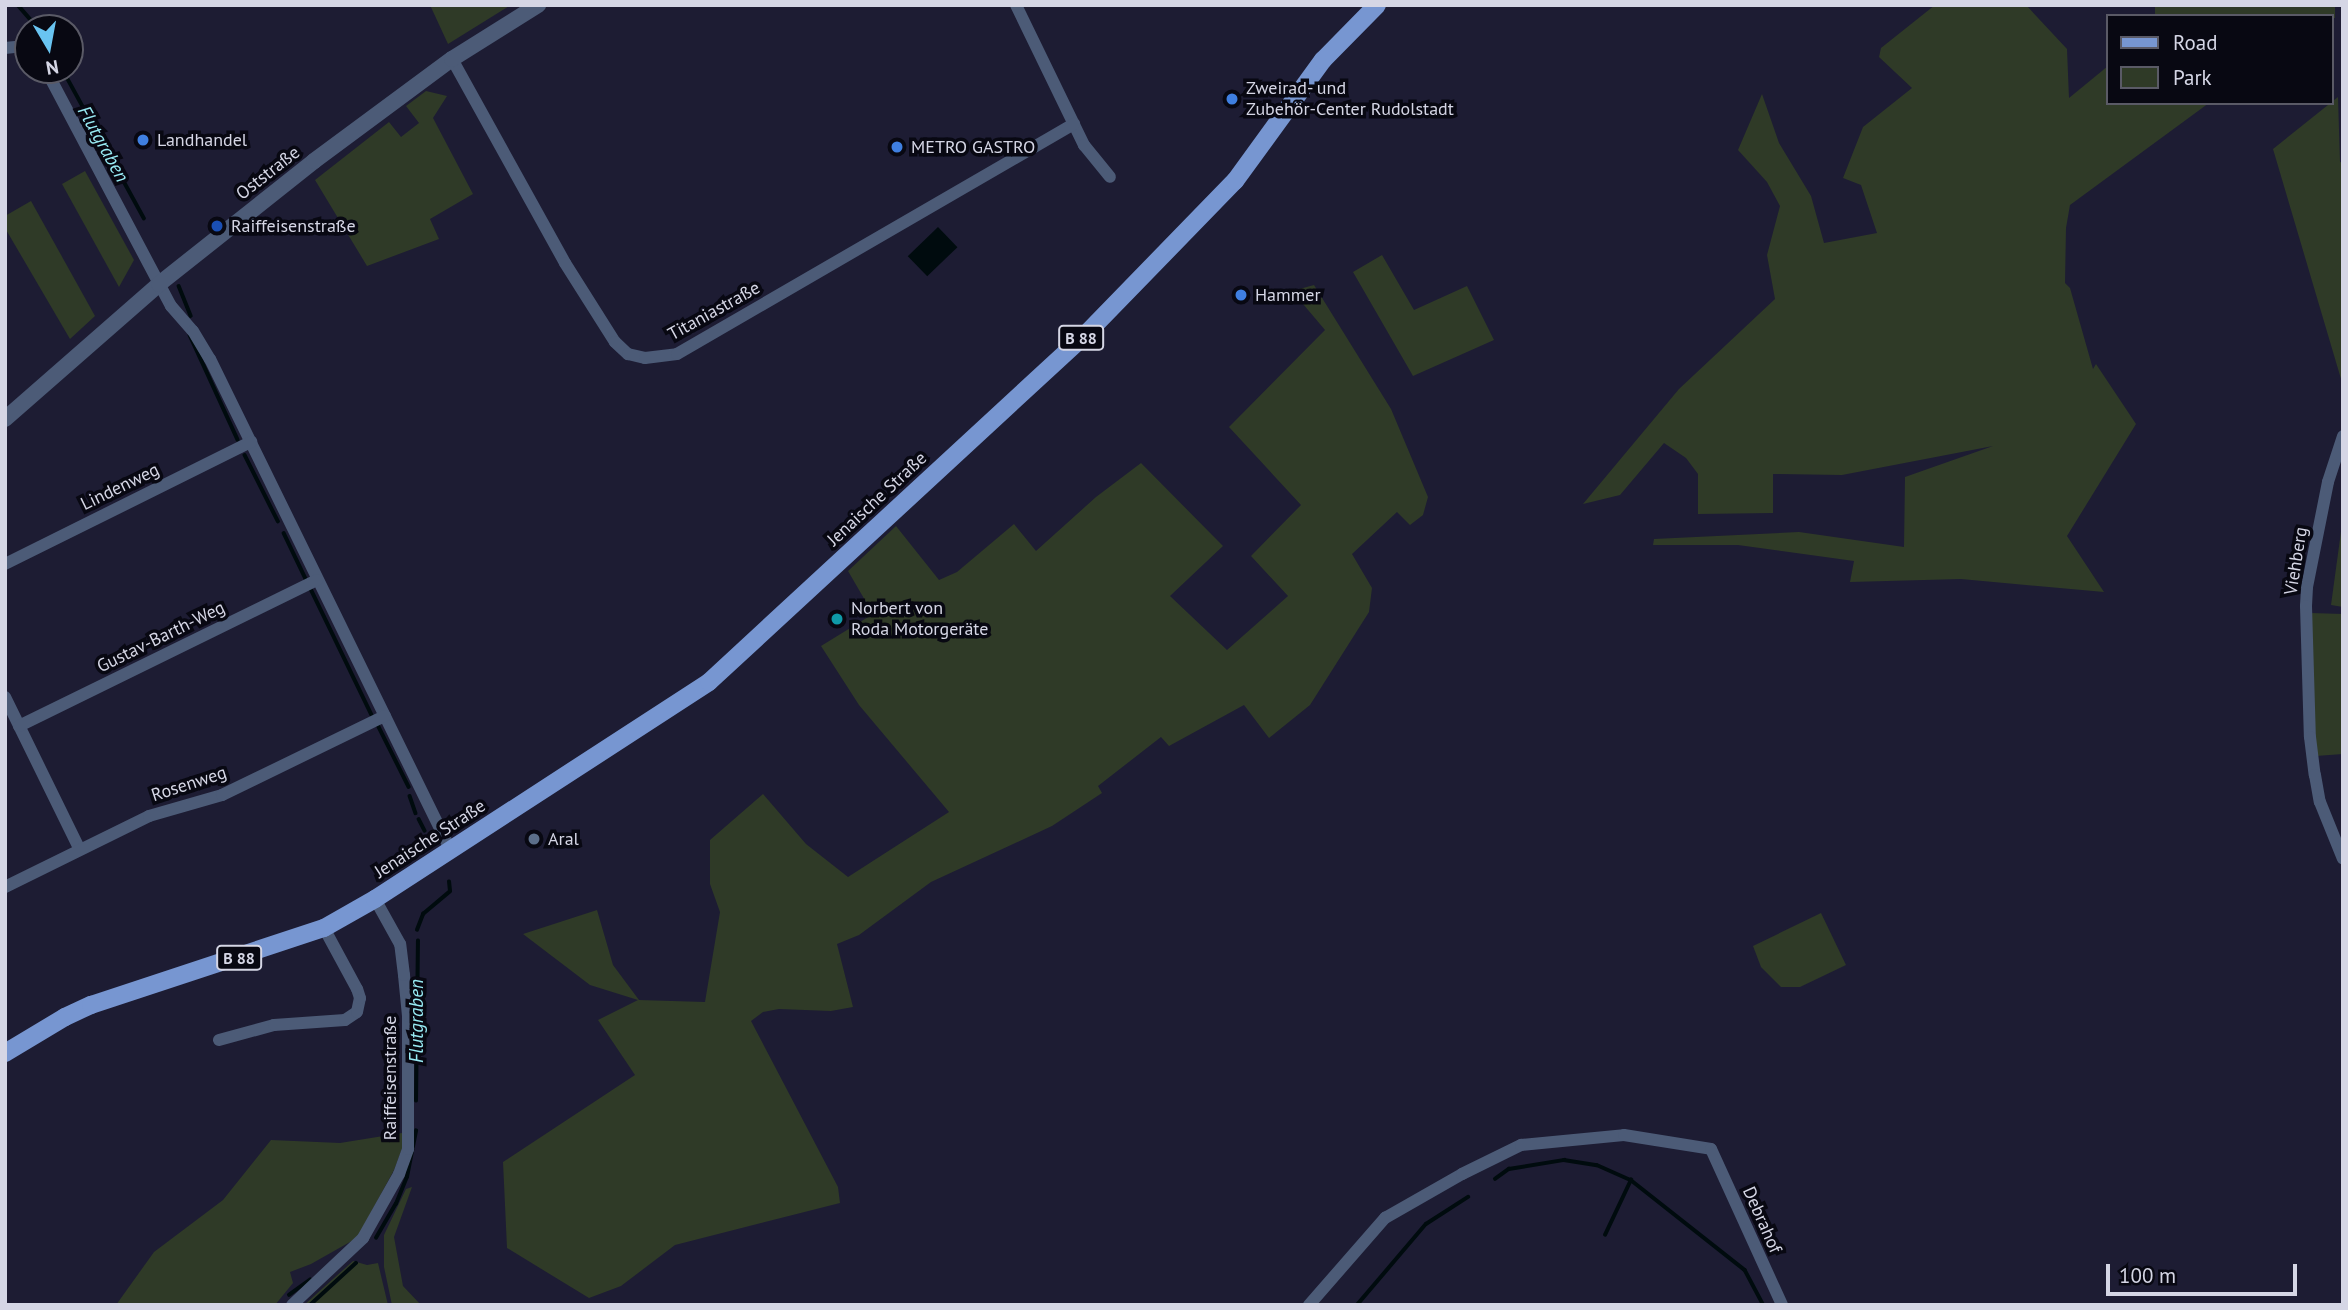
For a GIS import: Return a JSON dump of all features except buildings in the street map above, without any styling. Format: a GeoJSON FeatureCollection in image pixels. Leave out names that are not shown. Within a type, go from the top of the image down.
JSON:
{"type":"FeatureCollection","features":[{"type":"Feature","properties":{"kind":"main road","name":"Jenaische Straße"},"geometry":{"type":"LineString","coordinates":[[5,1053],[65,1017],[92,1005],[324,928],[375,899],[649,723],[737,658],[1086,334],[1138,281],[1236,181],[1322,60],[1377,5]]}},
{"type":"Feature","properties":{"kind":"street","name":"Oststraße"},"geometry":{"type":"LineString","coordinates":[[5,419],[159,284],[314,161],[452,58],[538,5]]}},
{"type":"Feature","properties":{"kind":"street"},"geometry":{"type":"LineString","coordinates":[[1016,5],[1084,145],[1110,177]]}},
{"type":"Feature","properties":{"kind":"street","name":"Titaniastraße"},"geometry":{"type":"LineString","coordinates":[[452,58],[565,263],[615,342],[628,354],[645,358],[677,354],[1074,124]]}},
{"type":"Feature","properties":{"kind":"street"},"geometry":{"type":"LineString","coordinates":[[53,84],[159,284],[210,359],[451,850]]}},
{"type":"Feature","properties":{"kind":"street","name":"Viehberg"},"geometry":{"type":"LineString","coordinates":[[2343,436],[2328,482],[2307,587],[2310,737],[2320,802],[2343,859]]}},
{"type":"Feature","properties":{"kind":"street","name":"Lindenweg"},"geometry":{"type":"LineString","coordinates":[[5,564],[251,442]]}},
{"type":"Feature","properties":{"kind":"street","name":"Gustav-Barth-Weg"},"geometry":{"type":"LineString","coordinates":[[19,726],[317,580]]}},
{"type":"Feature","properties":{"kind":"street"},"geometry":{"type":"LineString","coordinates":[[5,697],[80,850]]}},
{"type":"Feature","properties":{"kind":"street","name":"Rosenweg"},"geometry":{"type":"LineString","coordinates":[[5,887],[149,816],[222,795],[385,716]]}},
{"type":"Feature","properties":{"kind":"street","name":"Raiffeisenstraße"},"geometry":{"type":"LineString","coordinates":[[292,1305],[363,1238],[399,1174],[408,1149],[408,1016],[400,944],[375,899]]}},
{"type":"Feature","properties":{"kind":"street"},"geometry":{"type":"LineString","coordinates":[[219,1040],[274,1025],[345,1020],[357,1012],[360,998],[357,989],[324,928]]}},
{"type":"Feature","properties":{"kind":"street","name":"Debrahof"},"geometry":{"type":"LineString","coordinates":[[1310,1305],[1385,1218],[1462,1174],[1521,1145],[1624,1135],[1711,1149],[1782,1305]]}},
{"type":"Feature","properties":{"kind":"green space"},"geometry":{"type":"Polygon","coordinates":[[[430,5],[511,5],[448,44],[430,5]]]}},
{"type":"Feature","properties":{"kind":"green space"},"geometry":{"type":"Polygon","coordinates":[[[1935,5],[2026,5],[2067,49],[2069,98],[2106,68],[2106,105],[2206,105],[2070,205],[2066,228],[2065,283],[2070,288],[2093,369],[2096,364],[2136,424],[2067,536],[2104,592],[1961,579],[1850,582],[1854,561],[1738,545],[1653,545],[1654,539],[1799,532],[1904,547],[1905,477],[1993,446],[1842,475],[1773,474],[1773,513],[1698,514],[1698,474],[1686,458],[1664,443],[1620,495],[1583,504],[1679,389],[1775,299],[1767,255],[1780,206],[1767,182],[1738,150],[1762,94],[1779,143],[1811,196],[1824,243],[1877,233],[1861,185],[1843,178],[1863,127],[1912,88],[1879,57],[1881,48],[1935,5]]]}},
{"type":"Feature","properties":{"kind":"green space"},"geometry":{"type":"Polygon","coordinates":[[[2155,5],[2335,5],[2335,18],[2334,14],[2155,14],[2155,5]]]}},
{"type":"Feature","properties":{"kind":"green space"},"geometry":{"type":"Polygon","coordinates":[[[426,91],[447,96],[433,118],[473,194],[430,219],[439,239],[367,266],[315,180],[389,122],[401,137],[419,123],[406,106],[426,91]]]}},
{"type":"Feature","properties":{"kind":"green space"},"geometry":{"type":"Polygon","coordinates":[[[2338,97],[2340,162],[2343,163],[2341,379],[2273,149],[2328,105],[2334,105],[2334,100],[2338,97]]]}},
{"type":"Feature","properties":{"kind":"green space"},"geometry":{"type":"Polygon","coordinates":[[[85,171],[134,260],[119,287],[62,184],[85,171]]]}},
{"type":"Feature","properties":{"kind":"green space"},"geometry":{"type":"Polygon","coordinates":[[[31,201],[95,316],[70,339],[5,228],[5,216],[31,201]]]}},
{"type":"Feature","properties":{"kind":"green space"},"geometry":{"type":"Polygon","coordinates":[[[1382,255],[1414,310],[1467,286],[1494,340],[1413,376],[1353,272],[1382,255]]]}},
{"type":"Feature","properties":{"kind":"green space"},"geometry":{"type":"Polygon","coordinates":[[[1314,285],[1391,409],[1428,497],[1423,515],[1410,525],[1397,512],[1352,554],[1372,588],[1369,612],[1310,705],[1269,738],[1244,705],[1169,746],[1161,737],[1098,786],[1102,793],[1052,826],[931,882],[859,935],[837,944],[853,1007],[831,1011],[779,1009],[763,1012],[751,1021],[838,1187],[840,1203],[675,1245],[621,1286],[589,1298],[507,1248],[503,1162],[635,1075],[598,1020],[638,1000],[590,985],[523,934],[597,910],[613,965],[639,1000],[705,1002],[720,912],[710,884],[710,840],[763,794],[806,844],[848,877],[949,812],[859,705],[821,646],[873,614],[848,571],[896,526],[939,580],[957,572],[1014,524],[1036,551],[1096,497],[1141,463],[1223,546],[1170,596],[1227,650],[1288,596],[1251,556],[1301,505],[1229,427],[1325,330],[1292,291],[1314,285]]]}},
{"type":"Feature","properties":{"kind":"green space"},"geometry":{"type":"Polygon","coordinates":[[[2343,517],[2343,607],[2331,605],[2343,517]]]}},
{"type":"Feature","properties":{"kind":"green space"},"geometry":{"type":"Polygon","coordinates":[[[2311,613],[2343,614],[2343,754],[2316,756],[2311,613]]]}},
{"type":"Feature","properties":{"kind":"green space"},"geometry":{"type":"Polygon","coordinates":[[[1821,913],[1846,965],[1800,987],[1781,987],[1761,967],[1753,946],[1821,913]]]}},
{"type":"Feature","properties":{"kind":"green space"},"geometry":{"type":"Polygon","coordinates":[[[402,1133],[402,1149],[394,1170],[357,1238],[311,1264],[290,1272],[293,1283],[275,1305],[116,1305],[154,1252],[223,1200],[271,1140],[340,1143],[402,1133]]]}},
{"type":"Feature","properties":{"kind":"green space"},"geometry":{"type":"Polygon","coordinates":[[[412,1187],[394,1237],[403,1286],[421,1305],[392,1305],[384,1267],[384,1235],[406,1189],[412,1187]]]}},
{"type":"Feature","properties":{"kind":"green space"},"geometry":{"type":"Polygon","coordinates":[[[353,1261],[367,1265],[378,1263],[388,1305],[304,1305],[353,1261]]]}},
{"type":"Feature","properties":{"kind":"shaded area"},"geometry":{"type":"Polygon","coordinates":[[[938,227],[957,247],[927,276],[908,256],[938,227]]]}},
{"type":"Feature","properties":{"kind":"waterway","name":"Flutgraben"},"geometry":{"type":"LineString","coordinates":[[18,5],[26,14]]}},
{"type":"Feature","properties":{"kind":"waterway","name":"Flutgraben"},"geometry":{"type":"LineString","coordinates":[[71,84],[144,218]]}},
{"type":"Feature","properties":{"kind":"waterway","name":"Flutgraben"},"geometry":{"type":"LineString","coordinates":[[179,286],[191,316]]}},
{"type":"Feature","properties":{"kind":"waterway","name":"Flutgraben"},"geometry":{"type":"LineString","coordinates":[[190,335],[238,440]]}},
{"type":"Feature","properties":{"kind":"waterway","name":"Flutgraben"},"geometry":{"type":"LineString","coordinates":[[245,455],[278,521]]}},
{"type":"Feature","properties":{"kind":"waterway","name":"Flutgraben"},"geometry":{"type":"LineString","coordinates":[[284,533],[306,579]]}},
{"type":"Feature","properties":{"kind":"waterway","name":"Flutgraben"},"geometry":{"type":"LineString","coordinates":[[311,589],[373,717]]}},
{"type":"Feature","properties":{"kind":"waterway","name":"Flutgraben"},"geometry":{"type":"LineString","coordinates":[[378,725],[409,787]]}},
{"type":"Feature","properties":{"kind":"waterway","name":"Flutgraben"},"geometry":{"type":"LineString","coordinates":[[410,796],[416,813]]}},
{"type":"Feature","properties":{"kind":"waterway","name":"Flutgraben"},"geometry":{"type":"LineString","coordinates":[[419,819],[425,831]]}},
{"type":"Feature","properties":{"kind":"waterway","name":"Flutgraben"},"geometry":{"type":"LineString","coordinates":[[417,930],[423,914],[450,891],[449,882]]}},
{"type":"Feature","properties":{"kind":"waterway","name":"Flutgraben"},"geometry":{"type":"LineString","coordinates":[[416,1101],[418,941]]}},
{"type":"Feature","properties":{"kind":"waterway","name":"Flutgraben"},"geometry":{"type":"LineString","coordinates":[[376,1238],[396,1204],[407,1177],[416,1131]]}},
{"type":"Feature","properties":{"kind":"waterway"},"geometry":{"type":"LineString","coordinates":[[1495,1179],[1509,1169],[1564,1160],[1597,1165],[1631,1180],[1745,1270],[1764,1305]]}},
{"type":"Feature","properties":{"kind":"waterway"},"geometry":{"type":"LineString","coordinates":[[1605,1235],[1631,1180]]}},
{"type":"Feature","properties":{"kind":"waterway"},"geometry":{"type":"LineString","coordinates":[[1357,1305],[1426,1224],[1468,1197]]}},
{"type":"Feature","properties":{"kind":"waterway","name":"Flutgraben"},"geometry":{"type":"LineString","coordinates":[[310,1305],[356,1263]]}},
{"type":"Feature","properties":{"kind":"waterway"},"geometry":{"type":"LineString","coordinates":[[289,1295],[310,1280]]}},
{"type":"Feature","properties":{"kind":"place","name":"Zweirad- und Zubehör-Center Rudolstadt"},"geometry":{"type":"Point","coordinates":[1232,99]}},
{"type":"Feature","properties":{"kind":"place","name":"Landhandel"},"geometry":{"type":"Point","coordinates":[143,140]}},
{"type":"Feature","properties":{"kind":"place","name":"METRO GASTRO"},"geometry":{"type":"Point","coordinates":[897,147]}},
{"type":"Feature","properties":{"kind":"place","name":"Raiffeisenstraße"},"geometry":{"type":"Point","coordinates":[217,226]}},
{"type":"Feature","properties":{"kind":"place","name":"Hammer"},"geometry":{"type":"Point","coordinates":[1241,295]}},
{"type":"Feature","properties":{"kind":"place","name":"Norbert von Roda Motorgeräte"},"geometry":{"type":"Point","coordinates":[837,619]}},
{"type":"Feature","properties":{"kind":"place","name":"Aral"},"geometry":{"type":"Point","coordinates":[534,839]}}]}
